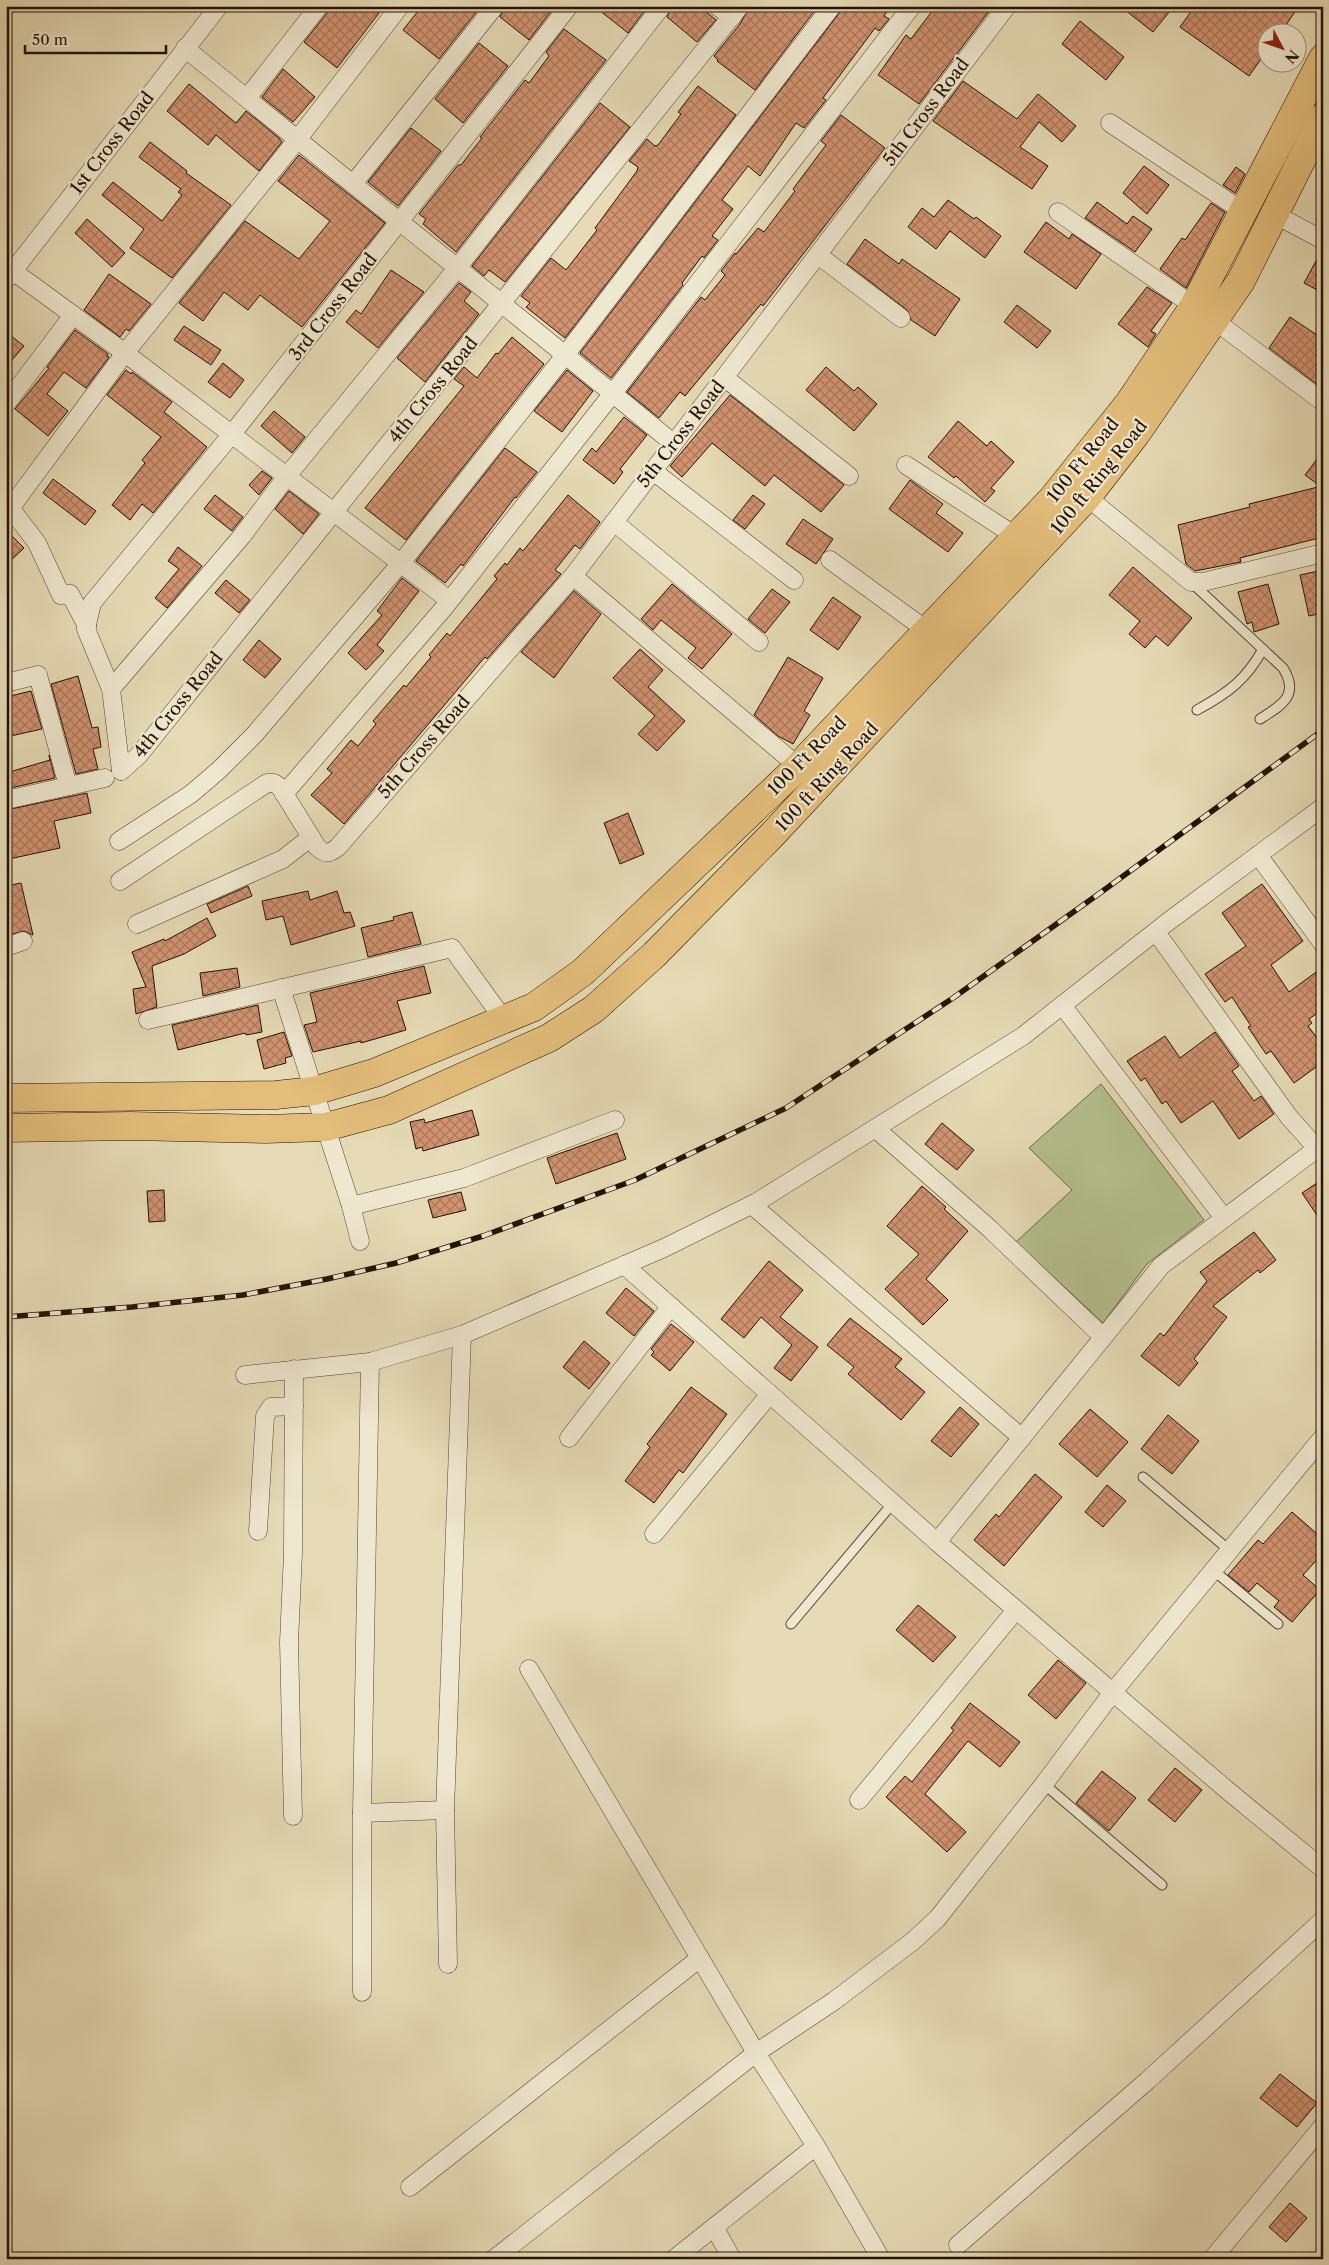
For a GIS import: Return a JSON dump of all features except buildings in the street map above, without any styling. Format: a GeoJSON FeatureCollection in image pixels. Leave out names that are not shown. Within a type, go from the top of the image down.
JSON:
{"type":"FeatureCollection","features":[{"type":"Feature","properties":{"kind":"main road","name":"100 Ft Road"},"geometry":{"type":"LineString","coordinates":[[6,1098],[276,1095],[314,1091],[374,1073],[534,1007],[583,972],[799,766],[928,632],[1052,500],[1204,313],[1244,212],[1323,58]]}},
{"type":"Feature","properties":{"kind":"main road","name":"100 ft Ring Road"},"geometry":{"type":"LineString","coordinates":[[6,1128],[130,1126],[265,1129],[326,1127],[390,1110],[549,1038],[594,1010],[654,955],[772,835],[1087,497],[1136,434],[1204,313],[1241,281],[1323,117]]}},
{"type":"Feature","properties":{"kind":"street","name":"1st Cross Road"},"geometry":{"type":"LineString","coordinates":[[9,272],[219,6]]}},
{"type":"Feature","properties":{"kind":"street"},"geometry":{"type":"LineString","coordinates":[[247,98],[319,6]]}},
{"type":"Feature","properties":{"kind":"street"},"geometry":{"type":"LineString","coordinates":[[6,800],[113,774],[111,689],[86,629],[87,626],[70,594],[61,595],[37,543],[8,511],[124,353],[297,140],[400,6]]}},
{"type":"Feature","properties":{"kind":"street"},"geometry":{"type":"LineString","coordinates":[[353,184],[495,6]]}},
{"type":"Feature","properties":{"kind":"street","name":"3rd Cross Road"},"geometry":{"type":"LineString","coordinates":[[87,626],[92,603],[232,434],[401,222],[569,6]]}},
{"type":"Feature","properties":{"kind":"street"},"geometry":{"type":"LineString","coordinates":[[111,689],[242,536],[287,476],[458,267],[662,6]]}},
{"type":"Feature","properties":{"kind":"street"},"geometry":{"type":"LineString","coordinates":[[717,6],[736,12]]}},
{"type":"Feature","properties":{"kind":"street"},"geometry":{"type":"LineString","coordinates":[[119,841],[191,794],[226,763],[254,735],[401,563],[566,354],[832,6]]}},
{"type":"Feature","properties":{"kind":"street"},"geometry":{"type":"LineString","coordinates":[[284,794],[449,600],[613,393],[912,6]]}},
{"type":"Feature","properties":{"kind":"street","name":"5th Cross Road"},"geometry":{"type":"LineString","coordinates":[[311,837],[324,854],[329,854],[338,847],[573,576],[1007,6]]}},
{"type":"Feature","properties":{"kind":"street","name":"4th Cross Road"},"geometry":{"type":"LineString","coordinates":[[113,774],[138,756],[736,12]]}},
{"type":"Feature","properties":{"kind":"street"},"geometry":{"type":"LineString","coordinates":[[186,48],[297,140],[566,354],[673,443]]}},
{"type":"Feature","properties":{"kind":"street"},"geometry":{"type":"LineString","coordinates":[[1110,123],[1244,212]]}},
{"type":"Feature","properties":{"kind":"street"},"geometry":{"type":"LineString","coordinates":[[1058,212],[1204,313],[1323,402]]}},
{"type":"Feature","properties":{"kind":"street"},"geometry":{"type":"LineString","coordinates":[[1274,214],[1323,240]]}},
{"type":"Feature","properties":{"kind":"street"},"geometry":{"type":"LineString","coordinates":[[818,254],[901,318]]}},
{"type":"Feature","properties":{"kind":"street"},"geometry":{"type":"LineString","coordinates":[[9,272],[73,315],[124,353],[449,600]]}},
{"type":"Feature","properties":{"kind":"street"},"geometry":{"type":"LineString","coordinates":[[6,404],[73,315]]}},
{"type":"Feature","properties":{"kind":"street"},"geometry":{"type":"LineString","coordinates":[[725,378],[849,476]]}},
{"type":"Feature","properties":{"kind":"street"},"geometry":{"type":"LineString","coordinates":[[906,464],[1017,537]]}},
{"type":"Feature","properties":{"kind":"street"},"geometry":{"type":"LineString","coordinates":[[653,471],[794,580]]}},
{"type":"Feature","properties":{"kind":"street"},"geometry":{"type":"LineString","coordinates":[[1087,497],[1191,582],[1203,582],[1323,553]]}},
{"type":"Feature","properties":{"kind":"street"},"geometry":{"type":"LineString","coordinates":[[614,522],[759,642]]}},
{"type":"Feature","properties":{"kind":"street"},"geometry":{"type":"LineString","coordinates":[[830,560],[928,632]]}},
{"type":"Feature","properties":{"kind":"street"},"geometry":{"type":"LineString","coordinates":[[573,576],[820,785]]}},
{"type":"Feature","properties":{"kind":"street"},"geometry":{"type":"LineString","coordinates":[[6,683],[38,675],[68,786]]}},
{"type":"Feature","properties":{"kind":"street"},"geometry":{"type":"LineString","coordinates":[[120,881],[267,783],[274,783],[284,794],[311,837],[283,859],[137,924]]}},
{"type":"Feature","properties":{"kind":"street"},"geometry":{"type":"LineString","coordinates":[[245,1374],[370,1362],[462,1335],[624,1265],[752,1205],[1023,1036],[1156,932],[1323,807]]}},
{"type":"Feature","properties":{"kind":"street"},"geometry":{"type":"LineString","coordinates":[[1258,855],[1323,944]]}},
{"type":"Feature","properties":{"kind":"street"},"geometry":{"type":"LineString","coordinates":[[937,1542],[1102,1336],[1161,1266],[1224,1218],[1321,1149],[1289,1117],[1156,932]]}},
{"type":"Feature","properties":{"kind":"street"},"geometry":{"type":"LineString","coordinates":[[6,947],[23,941]]}},
{"type":"Feature","properties":{"kind":"street"},"geometry":{"type":"LineString","coordinates":[[148,1020],[452,948],[504,1020]]}},
{"type":"Feature","properties":{"kind":"street"},"geometry":{"type":"LineString","coordinates":[[282,988],[351,1206],[360,1241]]}},
{"type":"Feature","properties":{"kind":"street"},"geometry":{"type":"LineString","coordinates":[[1062,1005],[1224,1218]]}},
{"type":"Feature","properties":{"kind":"street"},"geometry":{"type":"LineString","coordinates":[[351,1206],[464,1178],[615,1120]]}},
{"type":"Feature","properties":{"kind":"street"},"geometry":{"type":"LineString","coordinates":[[876,1129],[989,1228],[1102,1336]]}},
{"type":"Feature","properties":{"kind":"street"},"geometry":{"type":"LineString","coordinates":[[752,1205],[1022,1438]]}},
{"type":"Feature","properties":{"kind":"street"},"geometry":{"type":"LineString","coordinates":[[624,1265],[937,1542],[1323,1869]]}},
{"type":"Feature","properties":{"kind":"street"},"geometry":{"type":"LineString","coordinates":[[569,1438],[671,1306]]}},
{"type":"Feature","properties":{"kind":"street"},"geometry":{"type":"LineString","coordinates":[[448,1964],[445,1810],[462,1335]]}},
{"type":"Feature","properties":{"kind":"street"},"geometry":{"type":"LineString","coordinates":[[362,1992],[362,1813],[370,1362]]}},
{"type":"Feature","properties":{"kind":"street"},"geometry":{"type":"LineString","coordinates":[[292,1816],[289,1642],[293,1553],[294,1370]]}},
{"type":"Feature","properties":{"kind":"street"},"geometry":{"type":"LineString","coordinates":[[654,1534],[770,1394]]}},
{"type":"Feature","properties":{"kind":"street"},"geometry":{"type":"LineString","coordinates":[[258,1531],[265,1416],[271,1407],[294,1406]]}},
{"type":"Feature","properties":{"kind":"street"},"geometry":{"type":"LineString","coordinates":[[494,2259],[756,2053],[834,2001],[914,1941],[942,1913],[1044,1784],[1113,1692],[1323,1436]]}},
{"type":"Feature","properties":{"kind":"street"},"geometry":{"type":"LineString","coordinates":[[859,1800],[1016,1610]]}},
{"type":"Feature","properties":{"kind":"street"},"geometry":{"type":"LineString","coordinates":[[529,1669],[756,2053],[816,2146],[881,2259]]}},
{"type":"Feature","properties":{"kind":"street"},"geometry":{"type":"LineString","coordinates":[[362,1813],[445,1810]]}},
{"type":"Feature","properties":{"kind":"street"},"geometry":{"type":"LineString","coordinates":[[958,2245],[1147,2081],[1323,1920]]}},
{"type":"Feature","properties":{"kind":"street"},"geometry":{"type":"LineString","coordinates":[[410,2187],[700,1958]]}},
{"type":"Feature","properties":{"kind":"street"},"geometry":{"type":"LineString","coordinates":[[1212,2259],[1323,2126]]}},
{"type":"Feature","properties":{"kind":"street"},"geometry":{"type":"LineString","coordinates":[[674,2259],[816,2146]]}},
{"type":"Feature","properties":{"kind":"street"},"geometry":{"type":"LineString","coordinates":[[714,2226],[732,2259]]}},
{"type":"Feature","properties":{"kind":"lane"},"geometry":{"type":"LineString","coordinates":[[1191,582],[1283,668],[1290,679],[1290,692],[1282,705],[1260,719]]}},
{"type":"Feature","properties":{"kind":"lane"},"geometry":{"type":"LineString","coordinates":[[1197,710],[1220,698],[1240,682],[1253,667],[1263,649]]}},
{"type":"Feature","properties":{"kind":"lane"},"geometry":{"type":"LineString","coordinates":[[1143,1477],[1229,1550]]}},
{"type":"Feature","properties":{"kind":"lane"},"geometry":{"type":"LineString","coordinates":[[791,1624],[893,1503]]}},
{"type":"Feature","properties":{"kind":"lane"},"geometry":{"type":"LineString","coordinates":[[1213,1570],[1278,1624]]}},
{"type":"Feature","properties":{"kind":"lane"},"geometry":{"type":"LineString","coordinates":[[1044,1784],[1162,1885]]}},
{"type":"Feature","properties":{"kind":"green space"},"geometry":{"type":"Polygon","coordinates":[[[1101,1084],[1204,1220],[1147,1264],[1103,1323],[1016,1242],[1072,1190],[1029,1148],[1101,1084]]]}},
{"type":"Feature","properties":{"kind":"railway"},"geometry":{"type":"LineString","coordinates":[[6,1317],[132,1307],[243,1295],[327,1279],[396,1263],[483,1236],[635,1180],[786,1108],[953,998],[1323,730]]}}]}
